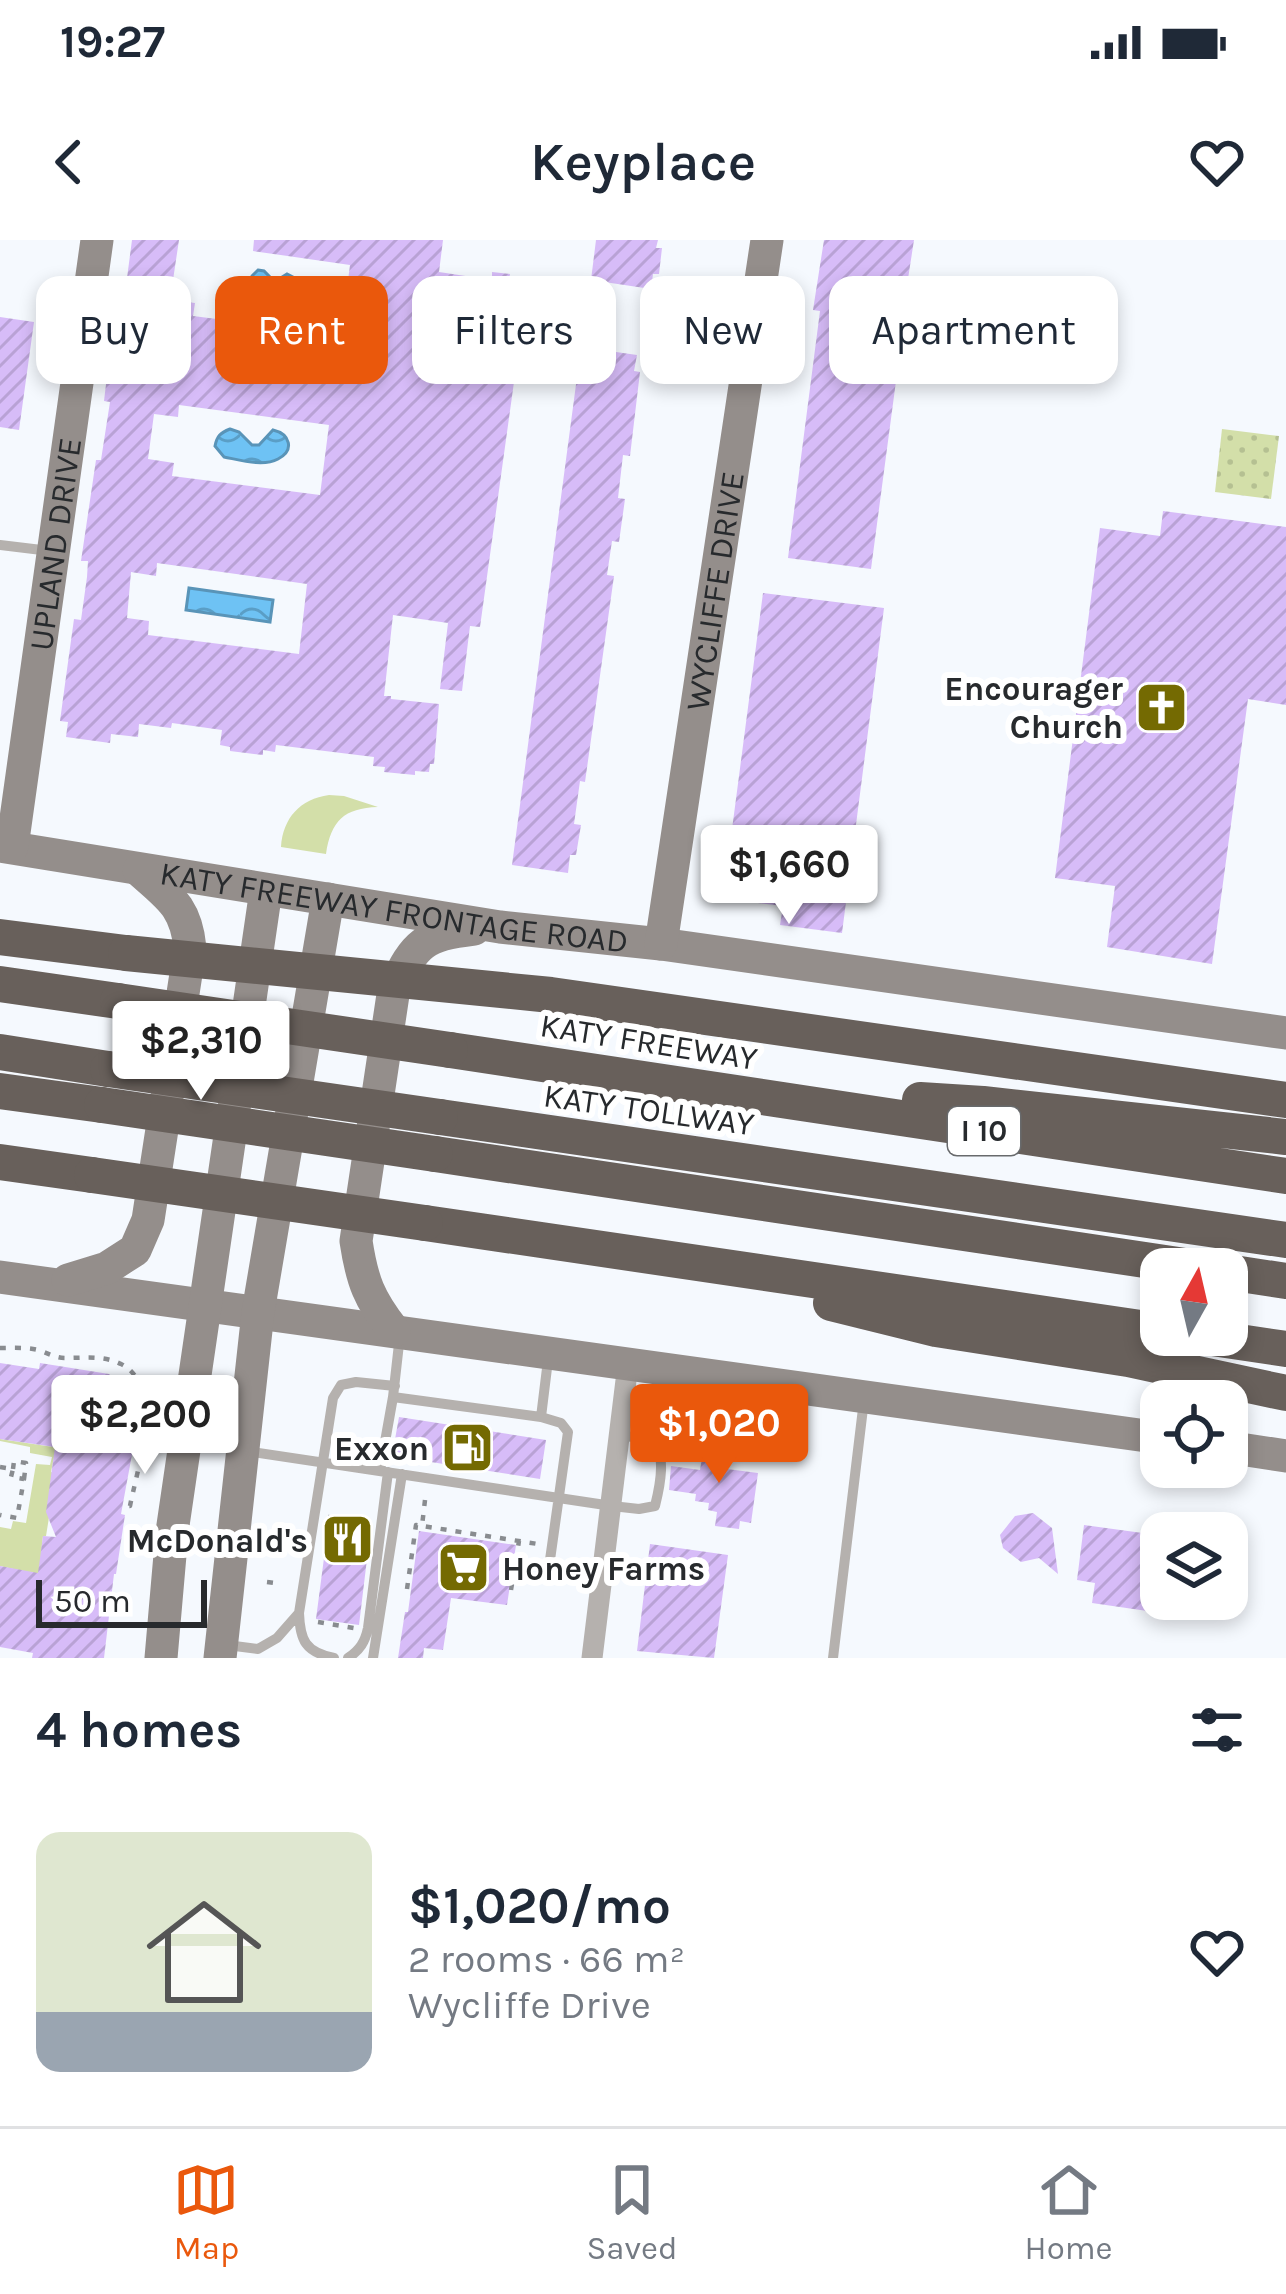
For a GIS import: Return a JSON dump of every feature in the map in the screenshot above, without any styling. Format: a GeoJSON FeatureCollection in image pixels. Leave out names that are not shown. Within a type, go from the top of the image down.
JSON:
{"type":"FeatureCollection","features":[{"type":"Feature","properties":{"kind":"highway"},"geometry":{"type":"LineString","coordinates":[[0,937],[615,1003],[1286,1100]]}},
{"type":"Feature","properties":{"kind":"highway","name":"KATY FREEWAY"},"geometry":{"type":"LineString","coordinates":[[0,984],[1286,1175]]}},
{"type":"Feature","properties":{"kind":"highway","name":"KATY TOLLWAY"},"geometry":{"type":"LineString","coordinates":[[0,1052],[1286,1240]]}},
{"type":"Feature","properties":{"kind":"highway"},"geometry":{"type":"LineString","coordinates":[[682,1086],[982,1104],[1286,1137]]}},
{"type":"Feature","properties":{"kind":"highway"},"geometry":{"type":"LineString","coordinates":[[0,1090],[1140,1259]]}},
{"type":"Feature","properties":{"kind":"highway"},"geometry":{"type":"LineString","coordinates":[[0,1162],[1140,1327]]}},
{"type":"Feature","properties":{"kind":"highway"},"geometry":{"type":"LineString","coordinates":[[617,1251],[936,1329],[1128,1359],[1286,1393]]}},
{"type":"Feature","properties":{"kind":"highway"},"geometry":{"type":"LineString","coordinates":[[1248,1275],[1286,1281]]}},
{"type":"Feature","properties":{"kind":"highway"},"geometry":{"type":"LineString","coordinates":[[1248,1343],[1286,1349]]}},
{"type":"Feature","properties":{"kind":"main road","name":"UPLAND DRIVE"},"geometry":{"type":"LineString","coordinates":[[6,847],[97,240]]}},
{"type":"Feature","properties":{"kind":"main road","name":"WYCLIFFE DRIVE"},"geometry":{"type":"LineString","coordinates":[[662,944],[767,240]]}},
{"type":"Feature","properties":{"kind":"main road","name":"KATY FREEWAY FRONTAGE ROAD"},"geometry":{"type":"LineString","coordinates":[[6,847],[500,927],[662,944],[1286,1033]]}},
{"type":"Feature","properties":{"kind":"main road"},"geometry":{"type":"LineString","coordinates":[[54,1284],[107,1268],[135,1250],[148,1220],[190,948],[188,921],[139,870]]}},
{"type":"Feature","properties":{"kind":"main road"},"geometry":{"type":"LineString","coordinates":[[161,1658],[172,1532],[266,890]]}},
{"type":"Feature","properties":{"kind":"main road"},"geometry":{"type":"LineString","coordinates":[[220,1652],[258,1312],[328,899]]}},
{"type":"Feature","properties":{"kind":"main road"},"geometry":{"type":"LineString","coordinates":[[397,1331],[372,1303],[361,1277],[356,1241],[394,988],[409,957],[437,933],[500,927]]}},
{"type":"Feature","properties":{"kind":"main road"},"geometry":{"type":"LineString","coordinates":[[0,1276],[1140,1435]]}},
{"type":"Feature","properties":{"kind":"main road"},"geometry":{"type":"LineString","coordinates":[[1248,1450],[1286,1456]]}},
{"type":"Feature","properties":{"kind":"street"},"geometry":{"type":"LineString","coordinates":[[592,1658],[628,1364]]}},
{"type":"Feature","properties":{"kind":"lane"},"geometry":{"type":"LineString","coordinates":[[0,545],[53,551]]}},
{"type":"Feature","properties":{"kind":"lane"},"geometry":{"type":"LineString","coordinates":[[349,1657],[366,1640],[397,1331]]}},
{"type":"Feature","properties":{"kind":"lane"},"geometry":{"type":"LineString","coordinates":[[541,1417],[549,1353]]}},
{"type":"Feature","properties":{"kind":"lane"},"geometry":{"type":"LineString","coordinates":[[688,1423],[684,1412],[692,1372]]}},
{"type":"Feature","properties":{"kind":"lane"},"geometry":{"type":"LineString","coordinates":[[298,1652],[299,1613],[333,1398],[341,1385],[356,1382],[561,1423],[568,1432],[548,1574],[603,1581]]}},
{"type":"Feature","properties":{"kind":"lane"},"geometry":{"type":"LineString","coordinates":[[688,1423],[751,1436],[759,1432],[765,1419],[771,1384]]}},
{"type":"Feature","properties":{"kind":"lane"},"geometry":{"type":"LineString","coordinates":[[833,1658],[865,1397]]}},
{"type":"Feature","properties":{"kind":"lane"},"geometry":{"type":"LineString","coordinates":[[657,1446],[688,1423]]}},
{"type":"Feature","properties":{"kind":"lane"},"geometry":{"type":"LineString","coordinates":[[242,1451],[612,1506],[655,1506],[661,1461],[657,1446],[648,1439],[620,1436]]}},
{"type":"Feature","properties":{"kind":"lane"},"geometry":{"type":"LineString","coordinates":[[373,1658],[402,1474]]}},
{"type":"Feature","properties":{"kind":"lane"},"geometry":{"type":"LineString","coordinates":[[220,1652],[258,1649],[278,1638],[299,1613]]}},
{"type":"Feature","properties":{"kind":"lane"},"geometry":{"type":"LineString","coordinates":[[300,1635],[305,1646],[334,1658]]}},
{"type":"Feature","properties":{"kind":"lane"},"geometry":{"type":"LineString","coordinates":[[258,1649],[273,1657]]}},
{"type":"Feature","properties":{"kind":"path"},"geometry":{"type":"LineString","coordinates":[[0,1348],[94,1357],[122,1364],[134,1375],[144,1393],[146,1411],[130,1506],[125,1506]]}},
{"type":"Feature","properties":{"kind":"path"},"geometry":{"type":"LineString","coordinates":[[0,1515],[17,1518],[24,1479],[26,1463],[14,1461],[11,1478],[24,1479]]}},
{"type":"Feature","properties":{"kind":"path"},"geometry":{"type":"LineString","coordinates":[[0,1467],[13,1469]]}},
{"type":"Feature","properties":{"kind":"path"},"geometry":{"type":"LineString","coordinates":[[422,1526],[425,1500]]}},
{"type":"Feature","properties":{"kind":"path"},"geometry":{"type":"LineString","coordinates":[[326,1517],[373,1524]]}},
{"type":"Feature","properties":{"kind":"path"},"geometry":{"type":"LineString","coordinates":[[407,1589],[416,1525],[539,1544]]}},
{"type":"Feature","properties":{"kind":"path"},"geometry":{"type":"LineString","coordinates":[[511,1590],[519,1540]]}},
{"type":"Feature","properties":{"kind":"path"},"geometry":{"type":"LineString","coordinates":[[312,1622],[359,1628]]}},
{"type":"Feature","properties":{"kind":"green space"},"geometry":{"type":"Polygon","coordinates":[[[1222,429],[1279,436],[1271,499],[1215,492],[1222,429]]]}},
{"type":"Feature","properties":{"kind":"green space"},"geometry":{"type":"Polygon","coordinates":[[[329,795],[378,807],[341,818],[326,854],[281,847],[285,827],[295,812],[329,795]]]}},
{"type":"Feature","properties":{"kind":"green space"},"geometry":{"type":"Polygon","coordinates":[[[0,1439],[60,1448],[51,1472],[56,1474],[43,1536],[44,1576],[0,1566],[0,1527],[11,1529],[13,1521],[26,1523],[36,1464],[50,1465],[52,1457],[0,1439]]]}},
{"type":"Feature","properties":{"kind":"water"},"geometry":{"type":"Polygon","coordinates":[[[230,429],[252,445],[259,445],[273,430],[283,435],[288,447],[278,459],[265,462],[224,457],[215,446],[230,429]]]}},
{"type":"Feature","properties":{"kind":"water"},"geometry":{"type":"Polygon","coordinates":[[[189,588],[273,600],[270,622],[186,610],[189,588]]]}},
{"type":"Feature","properties":{"kind":"building"},"geometry":{"type":"Polygon","coordinates":[[[132,240],[179,240],[174,276],[127,276],[132,240]]]}},
{"type":"Feature","properties":{"kind":"building"},"geometry":{"type":"Polygon","coordinates":[[[254,240],[443,240],[439,272],[466,276],[412,276],[412,384],[514,384],[480,627],[470,626],[462,691],[440,689],[448,623],[393,615],[384,696],[439,704],[434,764],[429,772],[384,772],[385,767],[373,766],[374,757],[276,745],[275,752],[263,750],[263,755],[230,751],[220,745],[222,730],[172,723],[171,728],[139,724],[138,737],[111,734],[110,743],[66,737],[68,722],[60,721],[74,619],[81,620],[87,577],[88,561],[81,561],[110,402],[104,401],[106,384],[191,384],[191,303],[195,303],[193,316],[215,319],[215,384],[388,384],[388,276],[349,276],[350,265],[253,251],[254,240]],[[179,405],[178,417],[154,414],[148,459],[174,463],[172,476],[320,495],[329,425],[179,405]],[[157,563],[156,576],[131,572],[127,618],[149,621],[148,635],[299,654],[307,584],[157,563]]]}},
{"type":"Feature","properties":{"kind":"building"},"geometry":{"type":"Polygon","coordinates":[[[596,240],[658,240],[656,248],[662,248],[659,274],[640,276],[640,287],[616,284],[616,276],[592,276],[596,240]]]}},
{"type":"Feature","properties":{"kind":"building"},"geometry":{"type":"Polygon","coordinates":[[[824,240],[914,240],[908,276],[829,276],[829,384],[896,384],[871,569],[788,558],[820,311],[813,310],[824,240]]]}},
{"type":"Feature","properties":{"kind":"building"},"geometry":{"type":"Polygon","coordinates":[[[0,317],[34,322],[19,430],[0,427],[0,317]]]}},
{"type":"Feature","properties":{"kind":"building"},"geometry":{"type":"Polygon","coordinates":[[[616,352],[637,355],[634,371],[640,372],[630,456],[623,455],[618,498],[625,499],[619,542],[612,541],[607,575],[614,576],[585,782],[580,781],[574,824],[581,825],[576,855],[570,855],[568,873],[512,865],[576,384],[616,384],[616,352]]]}},
{"type":"Feature","properties":{"kind":"building","name":"Encourager Church"},"geometry":{"type":"Polygon","coordinates":[[[1163,511],[1286,527],[1286,705],[1248,699],[1212,964],[1107,947],[1115,886],[1055,878],[1100,528],[1160,536],[1163,511]]]}},
{"type":"Feature","properties":{"kind":"building"},"geometry":{"type":"Polygon","coordinates":[[[763,593],[884,608],[842,933],[780,925],[783,906],[709,897],[717,836],[731,837],[763,593]]]}},
{"type":"Feature","properties":{"kind":"building"},"geometry":{"type":"Polygon","coordinates":[[[0,1363],[39,1369],[40,1363],[109,1374],[135,1401],[138,1422],[121,1514],[125,1515],[104,1658],[32,1658],[33,1653],[0,1647],[0,1566],[38,1573],[43,1536],[56,1537],[46,1512],[55,1447],[0,1439],[0,1363]]]}},
{"type":"Feature","properties":{"kind":"building","name":"Exxon"},"geometry":{"type":"Polygon","coordinates":[[[399,1417],[546,1440],[540,1479],[392,1456],[399,1417]]]}},
{"type":"Feature","properties":{"kind":"building"},"geometry":{"type":"Polygon","coordinates":[[[705,1439],[730,1444],[727,1469],[758,1473],[751,1523],[740,1521],[739,1529],[715,1526],[717,1512],[708,1510],[709,1503],[695,1501],[696,1494],[669,1490],[671,1466],[700,1470],[705,1439]]]}},
{"type":"Feature","properties":{"kind":"building"},"geometry":{"type":"Polygon","coordinates":[[[1033,1513],[1052,1528],[1058,1574],[1039,1558],[1021,1562],[1003,1548],[1000,1535],[1015,1516],[1033,1513]]]}},
{"type":"Feature","properties":{"kind":"building"},"geometry":{"type":"Polygon","coordinates":[[[329,1520],[371,1526],[359,1625],[316,1619],[329,1520]]]}},
{"type":"Feature","properties":{"kind":"building"},"geometry":{"type":"Polygon","coordinates":[[[1084,1525],[1140,1533],[1140,1610],[1092,1603],[1095,1583],[1077,1580],[1084,1525]]]}},
{"type":"Feature","properties":{"kind":"building","name":"Honey Farms"},"geometry":{"type":"Polygon","coordinates":[[[419,1531],[516,1545],[507,1605],[451,1598],[443,1650],[424,1648],[423,1658],[398,1658],[408,1612],[419,1531]]]}},
{"type":"Feature","properties":{"kind":"building"},"geometry":{"type":"Polygon","coordinates":[[[650,1544],[728,1555],[714,1658],[637,1651],[650,1544]]]}},
{"type":"Feature","properties":{"kind":"place","name":"Encourager Church"},"geometry":{"type":"Point","coordinates":[1162,707]}},
{"type":"Feature","properties":{"kind":"place","name":"Exxon"},"geometry":{"type":"Point","coordinates":[468,1448]}},
{"type":"Feature","properties":{"kind":"place","name":"McDonald's"},"geometry":{"type":"Point","coordinates":[347,1540]}},
{"type":"Feature","properties":{"kind":"place","name":"Honey Farms"},"geometry":{"type":"Point","coordinates":[463,1568]}}]}
